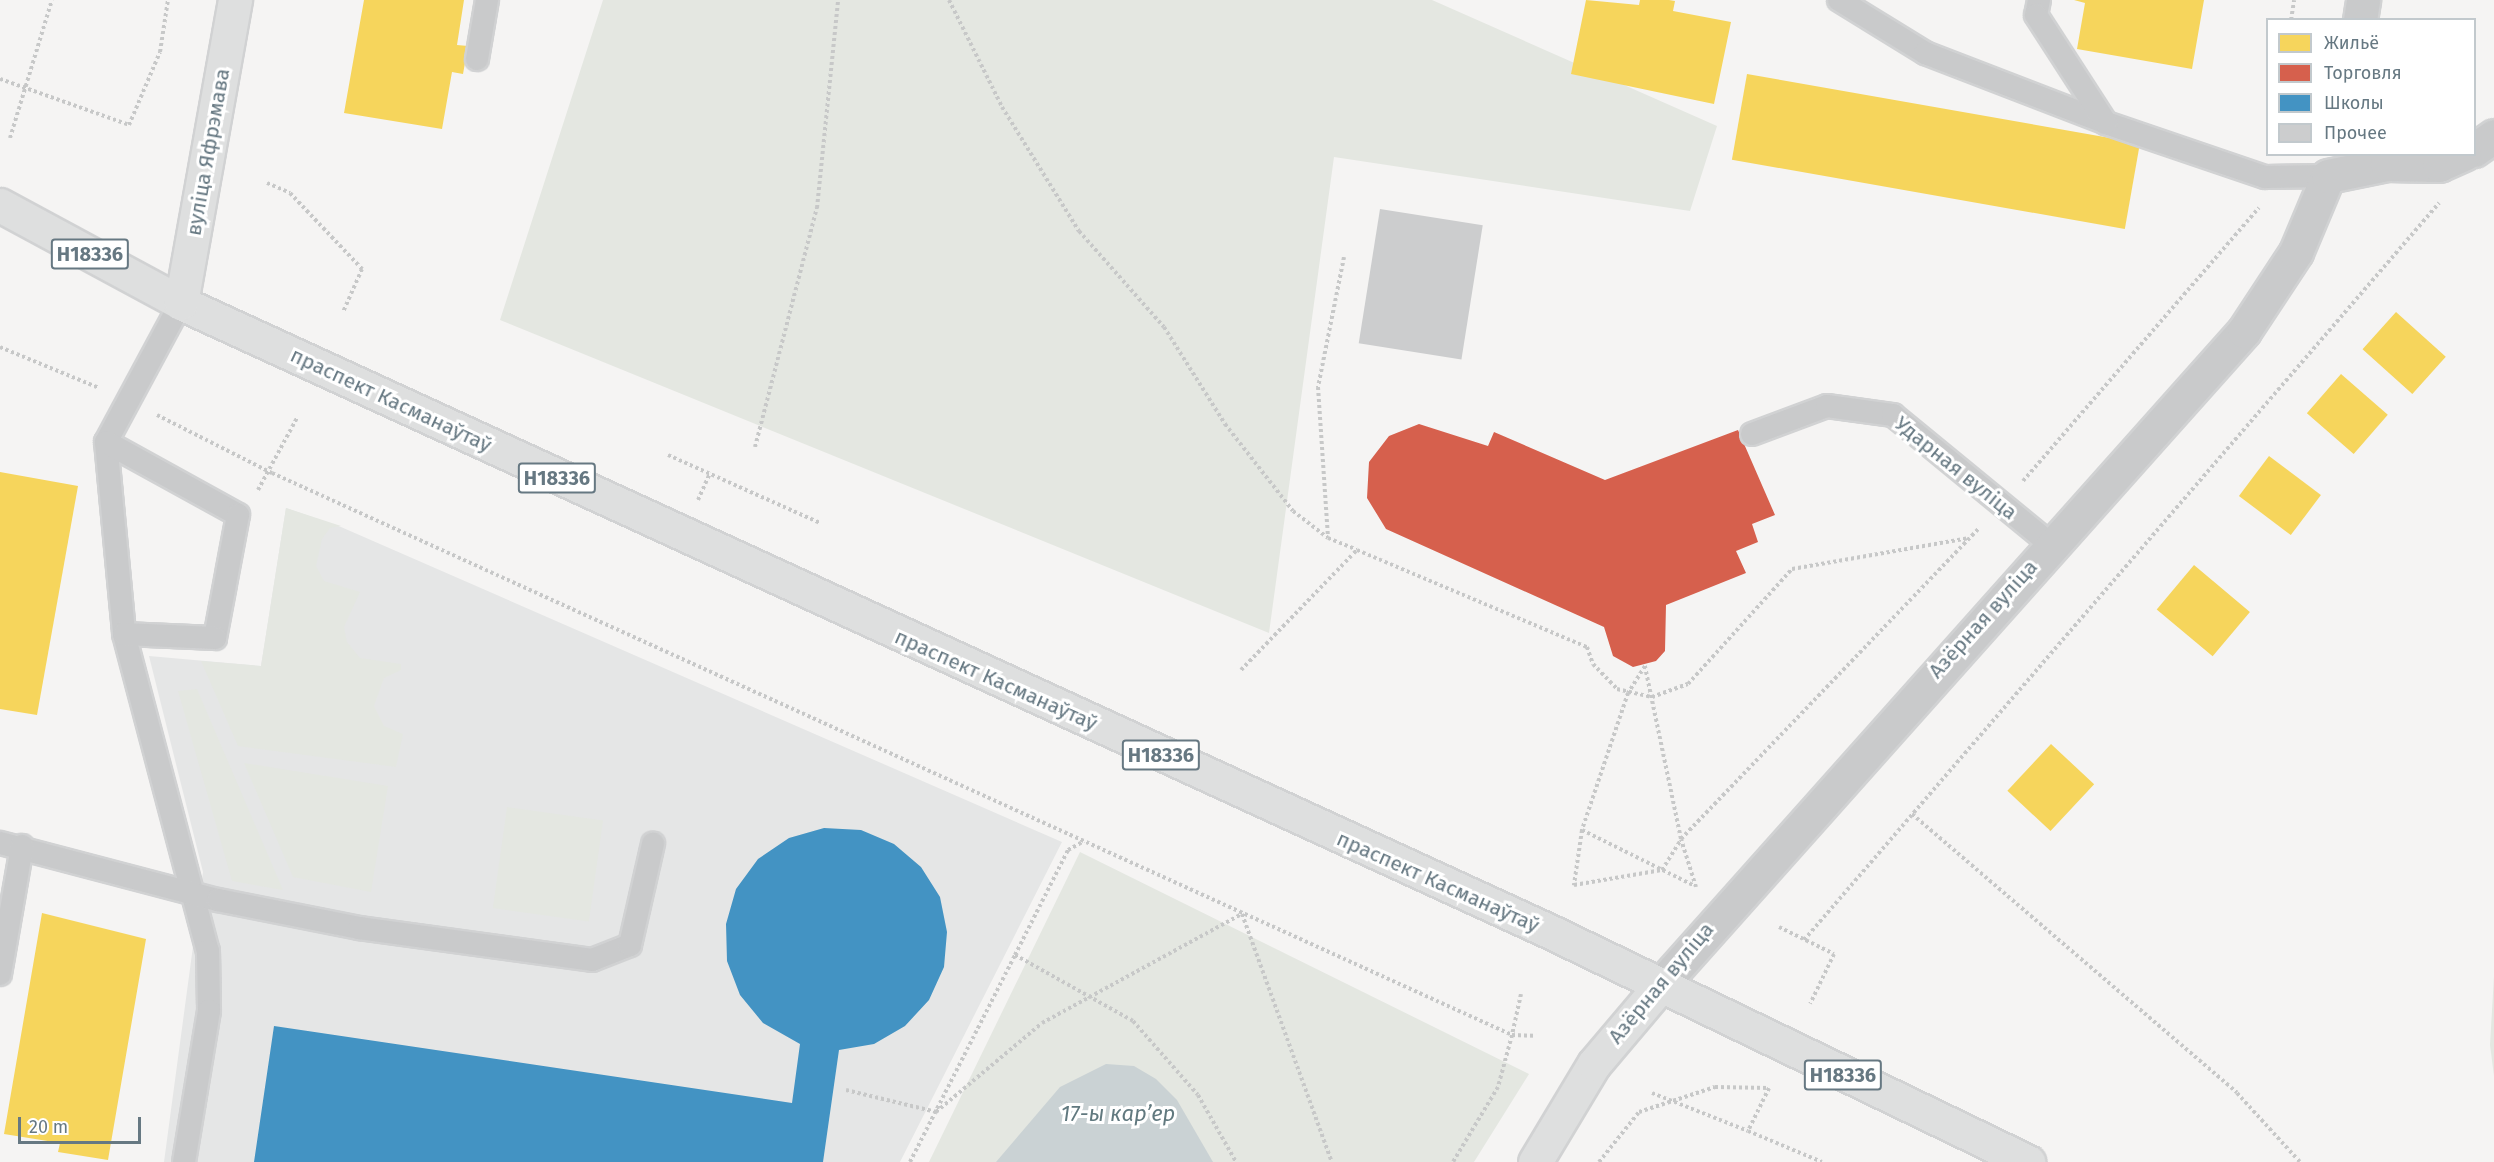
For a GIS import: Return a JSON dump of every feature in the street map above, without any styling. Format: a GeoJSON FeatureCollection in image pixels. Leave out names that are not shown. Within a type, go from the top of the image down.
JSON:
{"type":"FeatureCollection","features":[{"type":"Feature","properties":{"kind":"main road","name":"вуліца Яфрэмава"},"geometry":{"type":"LineString","coordinates":[[181,303],[235,0]]}},
{"type":"Feature","properties":{"kind":"main road","name":"праспект Касманаўтаў"},"geometry":{"type":"LineString","coordinates":[[0,205],[181,303],[1659,987],[2028,1162]]}},
{"type":"Feature","properties":{"kind":"main road","name":"Азёрная вуліца"},"geometry":{"type":"LineString","coordinates":[[1535,1162],[1594,1064],[1659,987]]}},
{"type":"Feature","properties":{"kind":"street"},"geometry":{"type":"LineString","coordinates":[[2360,18],[2363,0]]}},
{"type":"Feature","properties":{"kind":"street"},"geometry":{"type":"LineString","coordinates":[[2476,149],[2494,136]]}},
{"type":"Feature","properties":{"kind":"street"},"geometry":{"type":"LineString","coordinates":[[2331,165],[2439,165],[2459,156]]}},
{"type":"Feature","properties":{"kind":"street","name":"Азёрная вуліца"},"geometry":{"type":"LineString","coordinates":[[1659,987],[2050,544],[2244,331],[2296,252],[2331,165]]}},
{"type":"Feature","properties":{"kind":"lane"},"geometry":{"type":"LineString","coordinates":[[477,59],[487,0]]}},
{"type":"Feature","properties":{"kind":"lane"},"geometry":{"type":"LineString","coordinates":[[1839,0],[1925,53],[2106,123],[2265,177],[2331,165]]}},
{"type":"Feature","properties":{"kind":"lane"},"geometry":{"type":"LineString","coordinates":[[2039,0],[2036,15],[2106,123]]}},
{"type":"Feature","properties":{"kind":"lane"},"geometry":{"type":"LineString","coordinates":[[181,303],[126,399],[106,442],[124,634],[194,890],[208,951],[209,1011],[184,1162]]}},
{"type":"Feature","properties":{"kind":"lane","name":"Ударная вуліца"},"geometry":{"type":"LineString","coordinates":[[1752,434],[1827,406],[1893,415],[2050,544]]}},
{"type":"Feature","properties":{"kind":"lane"},"geometry":{"type":"LineString","coordinates":[[106,442],[238,515],[215,638],[124,634]]}},
{"type":"Feature","properties":{"kind":"lane"},"geometry":{"type":"LineString","coordinates":[[0,974],[11,845],[194,890],[218,900],[359,928],[592,960],[630,945],[652,844]]}},
{"type":"Feature","properties":{"kind":"path"},"geometry":{"type":"LineString","coordinates":[[10,138],[52,0]]}},
{"type":"Feature","properties":{"kind":"path"},"geometry":{"type":"LineString","coordinates":[[0,79],[129,125],[160,52],[168,0]]}},
{"type":"Feature","properties":{"kind":"path"},"geometry":{"type":"LineString","coordinates":[[755,447],[817,208],[838,0]]}},
{"type":"Feature","properties":{"kind":"path"},"geometry":{"type":"LineString","coordinates":[[949,0],[1002,107],[1079,231],[1164,327],[1225,424],[1293,511],[1328,538],[1587,647],[1604,679],[1628,693],[1652,697],[1688,684],[1791,569],[1970,537]]}},
{"type":"Feature","properties":{"kind":"path"},"geometry":{"type":"LineString","coordinates":[[2291,18],[2294,0]]}},
{"type":"Feature","properties":{"kind":"path"},"geometry":{"type":"LineString","coordinates":[[1582,830],[1662,870],[1696,887],[1681,840],[1645,666],[1628,693],[1582,830],[1574,885],[1662,870],[1681,840],[2002,504],[2259,212],[2265,177]]}},
{"type":"Feature","properties":{"kind":"path"},"geometry":{"type":"LineString","coordinates":[[267,183],[290,193],[362,269],[343,312]]}},
{"type":"Feature","properties":{"kind":"path"},"geometry":{"type":"LineString","coordinates":[[1804,940],[2442,199]]}},
{"type":"Feature","properties":{"kind":"path"},"geometry":{"type":"LineString","coordinates":[[1328,538],[1318,387],[1344,257]]}},
{"type":"Feature","properties":{"kind":"path"},"geometry":{"type":"LineString","coordinates":[[0,347],[126,399],[272,473],[1242,914],[1512,1035],[1536,1036]]}},
{"type":"Feature","properties":{"kind":"path"},"geometry":{"type":"LineString","coordinates":[[238,515],[272,473],[297,418]]}},
{"type":"Feature","properties":{"kind":"path"},"geometry":{"type":"LineString","coordinates":[[668,455],[820,523]]}},
{"type":"Feature","properties":{"kind":"path"},"geometry":{"type":"LineString","coordinates":[[1241,670],[1357,550]]}},
{"type":"Feature","properties":{"kind":"path"},"geometry":{"type":"LineString","coordinates":[[1912,814],[2237,1093],[2300,1162]]}},
{"type":"Feature","properties":{"kind":"path"},"geometry":{"type":"LineString","coordinates":[[910,1162],[1068,850],[1085,841]]}},
{"type":"Feature","properties":{"kind":"path"},"geometry":{"type":"LineString","coordinates":[[936,1112],[1024,1036],[1088,996],[1242,914]]}},
{"type":"Feature","properties":{"kind":"path"},"geometry":{"type":"LineString","coordinates":[[1242,914],[1332,1162]]}},
{"type":"Feature","properties":{"kind":"path"},"geometry":{"type":"LineString","coordinates":[[1779,927],[1834,954],[1810,1004]]}},
{"type":"Feature","properties":{"kind":"path"},"geometry":{"type":"LineString","coordinates":[[1015,955],[1133,1022],[1198,1095],[1236,1162]]}},
{"type":"Feature","properties":{"kind":"path"},"geometry":{"type":"LineString","coordinates":[[1454,1162],[1498,1087],[1521,994]]}},
{"type":"Feature","properties":{"kind":"path"},"geometry":{"type":"LineString","coordinates":[[1599,1162],[1639,1112],[1666,1099],[1715,1087],[1769,1088],[1748,1131]]}},
{"type":"Feature","properties":{"kind":"path"},"geometry":{"type":"LineString","coordinates":[[846,1090],[936,1112]]}},
{"type":"Feature","properties":{"kind":"path"},"geometry":{"type":"LineString","coordinates":[[1652,1093],[1822,1162]]}},
{"type":"Feature","properties":{"kind":"shaded area"},"geometry":{"type":"Polygon","coordinates":[[[603,0],[1432,0],[1717,126],[1690,211],[1334,157],[1269,633],[500,320],[603,0]]]}},
{"type":"Feature","properties":{"kind":"shaded area"},"geometry":{"type":"Polygon","coordinates":[[[286,508],[341,527],[1062,842],[900,1162],[164,1162],[203,872],[149,656],[261,666],[286,508]]]}},
{"type":"Feature","properties":{"kind":"shaded area"},"geometry":{"type":"Polygon","coordinates":[[[286,508],[341,526],[330,528],[322,539],[316,566],[324,581],[360,592],[344,627],[347,642],[360,658],[401,664],[401,670],[384,678],[374,706],[384,726],[403,734],[396,767],[238,746],[201,661],[261,666],[286,508]]]}},
{"type":"Feature","properties":{"kind":"shaded area"},"geometry":{"type":"Polygon","coordinates":[[[197,689],[283,890],[232,881],[178,691],[197,689]]]}},
{"type":"Feature","properties":{"kind":"shaded area"},"geometry":{"type":"Polygon","coordinates":[[[244,763],[388,786],[371,892],[293,877],[244,763]]]}},
{"type":"Feature","properties":{"kind":"shaded area"},"geometry":{"type":"Polygon","coordinates":[[[507,807],[603,820],[589,922],[493,908],[507,807]]]}},
{"type":"Feature","properties":{"kind":"shaded area"},"geometry":{"type":"Polygon","coordinates":[[[1080,852],[1529,1074],[1474,1162],[929,1162],[1080,852]]]}},
{"type":"Feature","properties":{"kind":"shaded area"},"geometry":{"type":"Polygon","coordinates":[[[2494,976],[2494,1076],[2490,1045],[2494,976]]]}},
{"type":"Feature","properties":{"kind":"water","name":"17-ы кар’ер"},"geometry":{"type":"Polygon","coordinates":[[[1106,1064],[1134,1066],[1156,1079],[1177,1100],[1213,1162],[996,1162],[1060,1087],[1106,1064]]]}},
{"type":"Feature","properties":{"kind":"building: Жильё"},"geometry":{"type":"Polygon","coordinates":[[[364,0],[464,0],[457,45],[468,46],[463,74],[452,72],[442,129],[344,113],[364,0]]]}},
{"type":"Feature","properties":{"kind":"building: Жильё"},"geometry":{"type":"Polygon","coordinates":[[[1586,0],[1639,5],[1640,0],[1669,0],[1675,1],[1673,11],[1731,22],[1714,104],[1571,74],[1586,0]]]}},
{"type":"Feature","properties":{"kind":"building: Жильё"},"geometry":{"type":"Polygon","coordinates":[[[2074,0],[2204,0],[2192,69],[2077,49],[2085,3],[2074,0]]]}},
{"type":"Feature","properties":{"kind":"building: Жильё"},"geometry":{"type":"Polygon","coordinates":[[[1747,74],[2140,143],[2125,229],[1732,160],[1747,74]]]}},
{"type":"Feature","properties":{"kind":"building: Жильё"},"geometry":{"type":"Polygon","coordinates":[[[2396,312],[2446,357],[2412,394],[2363,349],[2396,312]]]}},
{"type":"Feature","properties":{"kind":"building: Жильё"},"geometry":{"type":"Polygon","coordinates":[[[2341,374],[2388,415],[2354,454],[2307,413],[2341,374]]]}},
{"type":"Feature","properties":{"kind":"building: Жильё"},"geometry":{"type":"Polygon","coordinates":[[[2269,456],[2321,495],[2291,535],[2239,496],[2269,456]]]}},
{"type":"Feature","properties":{"kind":"building: Жильё"},"geometry":{"type":"Polygon","coordinates":[[[0,472],[78,486],[37,715],[0,709],[0,472]]]}},
{"type":"Feature","properties":{"kind":"building: Жильё"},"geometry":{"type":"Polygon","coordinates":[[[2194,565],[2250,612],[2213,656],[2157,609],[2194,565]]]}},
{"type":"Feature","properties":{"kind":"building: Жильё"},"geometry":{"type":"Polygon","coordinates":[[[2051,744],[2094,784],[2051,831],[2007,791],[2051,744]]]}},
{"type":"Feature","properties":{"kind":"building: Жильё"},"geometry":{"type":"Polygon","coordinates":[[[42,913],[146,939],[108,1160],[58,1152],[60,1143],[4,1134],[42,913]]]}},
{"type":"Feature","properties":{"kind":"building: Торговля"},"geometry":{"type":"Polygon","coordinates":[[[1419,424],[1488,446],[1494,432],[1605,480],[1738,430],[1775,515],[1752,524],[1758,542],[1736,551],[1746,573],[1666,605],[1665,651],[1656,661],[1633,667],[1613,656],[1604,627],[1386,529],[1367,498],[1369,462],[1389,436],[1419,424]]]}},
{"type":"Feature","properties":{"kind":"building: Школы"},"geometry":{"type":"Polygon","coordinates":[[[824,828],[861,830],[894,844],[921,867],[940,897],[947,932],[944,967],[929,1000],[905,1026],[874,1044],[839,1050],[823,1162],[254,1162],[274,1026],[792,1103],[800,1044],[763,1023],[740,995],[727,961],[726,924],[736,889],[758,859],[789,838],[824,828]]]}},
{"type":"Feature","properties":{"kind":"building: Прочее"},"geometry":{"type":"Polygon","coordinates":[[[1380,209],[1483,225],[1461,360],[1359,343],[1380,209]]]}}]}
